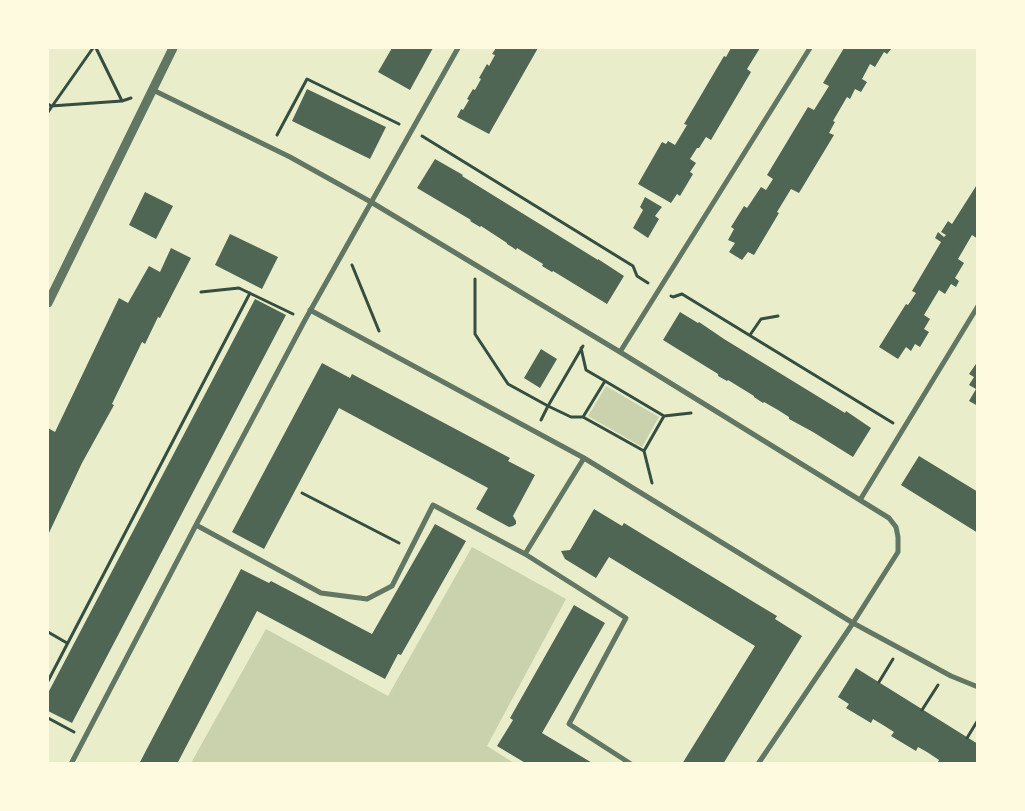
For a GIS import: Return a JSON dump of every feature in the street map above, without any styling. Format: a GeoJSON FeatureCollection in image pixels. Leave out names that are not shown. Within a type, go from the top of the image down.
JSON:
{"type":"FeatureCollection","features":[{"type":"Feature","properties":{"kind":"street"},"geometry":{"type":"LineString","coordinates":[[48,303],[173,48]]}},
{"type":"Feature","properties":{"kind":"street"},"geometry":{"type":"LineString","coordinates":[[71,764],[310,310],[458,48]]}},
{"type":"Feature","properties":{"kind":"street"},"geometry":{"type":"LineString","coordinates":[[620,352],[810,48]]}},
{"type":"Feature","properties":{"kind":"street"},"geometry":{"type":"LineString","coordinates":[[152,90],[271,147],[371,202],[620,352],[889,518],[896,527],[898,552],[853,624],[758,764]]}},
{"type":"Feature","properties":{"kind":"street"},"geometry":{"type":"LineString","coordinates":[[860,500],[978,306]]}},
{"type":"Feature","properties":{"kind":"street"},"geometry":{"type":"LineString","coordinates":[[310,310],[584,458],[853,624],[945,672],[978,686]]}},
{"type":"Feature","properties":{"kind":"street"},"geometry":{"type":"LineString","coordinates":[[525,554],[584,458]]}},
{"type":"Feature","properties":{"kind":"street"},"geometry":{"type":"LineString","coordinates":[[196,525],[321,593],[366,599],[392,586],[433,506],[525,554],[626,618],[569,724],[630,764]]}},
{"type":"Feature","properties":{"kind":"path"},"geometry":{"type":"LineString","coordinates":[[48,112],[49,105],[95,48],[122,101],[49,105]]}},
{"type":"Feature","properties":{"kind":"path"},"geometry":{"type":"LineString","coordinates":[[271,147],[307,79],[397,122]]}},
{"type":"Feature","properties":{"kind":"path"},"geometry":{"type":"LineString","coordinates":[[433,143],[633,266],[637,276],[673,297],[682,294],[902,429]]}},
{"type":"Feature","properties":{"kind":"path"},"geometry":{"type":"LineString","coordinates":[[345,248],[388,352]]}},
{"type":"Feature","properties":{"kind":"path"},"geometry":{"type":"LineString","coordinates":[[474,264],[476,334],[508,384],[571,417],[583,417],[644,451]]}},
{"type":"Feature","properties":{"kind":"path"},"geometry":{"type":"LineString","coordinates":[[201,292],[239,288],[305,320]]}},
{"type":"Feature","properties":{"kind":"path"},"geometry":{"type":"LineString","coordinates":[[48,681],[250,292]]}},
{"type":"Feature","properties":{"kind":"path"},"geometry":{"type":"LineString","coordinates":[[750,335],[761,319],[778,316]]}},
{"type":"Feature","properties":{"kind":"path"},"geometry":{"type":"LineString","coordinates":[[548,406],[590,334]]}},
{"type":"Feature","properties":{"kind":"path"},"geometry":{"type":"LineString","coordinates":[[581,348],[586,370],[664,416],[644,451],[657,503]]}},
{"type":"Feature","properties":{"kind":"path"},"geometry":{"type":"LineString","coordinates":[[583,417],[605,381]]}},
{"type":"Feature","properties":{"kind":"path"},"geometry":{"type":"LineString","coordinates":[[302,493],[411,549]]}},
{"type":"Feature","properties":{"kind":"path"},"geometry":{"type":"LineString","coordinates":[[48,632],[67,643]]}},
{"type":"Feature","properties":{"kind":"path"},"geometry":{"type":"LineString","coordinates":[[922,710],[945,672]]}},
{"type":"Feature","properties":{"kind":"path"},"geometry":{"type":"LineString","coordinates":[[879,682],[884,675]]}},
{"type":"Feature","properties":{"kind":"path"},"geometry":{"type":"LineString","coordinates":[[48,718],[85,738]]}},
{"type":"Feature","properties":{"kind":"path"},"geometry":{"type":"LineString","coordinates":[[967,738],[978,720]]}},
{"type":"Feature","properties":{"kind":"green space"},"geometry":{"type":"Polygon","coordinates":[[[606,386],[659,417],[642,447],[588,416],[606,386]]]}},
{"type":"Feature","properties":{"kind":"green space"},"geometry":{"type":"Polygon","coordinates":[[[472,547],[566,599],[487,746],[514,763],[191,763],[266,629],[388,696],[472,547]]]}},
{"type":"Feature","properties":{"kind":"building"},"geometry":{"type":"Polygon","coordinates":[[[392,48],[433,48],[410,90],[378,72],[392,48]]]}},
{"type":"Feature","properties":{"kind":"building"},"geometry":{"type":"Polygon","coordinates":[[[496,48],[538,48],[489,134],[457,117],[469,100],[467,99],[473,89],[475,90],[487,64],[489,66],[495,55],[492,54],[496,48]]]}},
{"type":"Feature","properties":{"kind":"building"},"geometry":{"type":"Polygon","coordinates":[[[731,48],[760,48],[747,69],[751,72],[711,140],[706,137],[690,159],[696,163],[690,172],[693,174],[680,196],[677,194],[671,203],[638,184],[662,142],[666,144],[668,141],[675,145],[687,125],[684,124],[724,56],[726,57],[731,48]]]}},
{"type":"Feature","properties":{"kind":"building"},"geometry":{"type":"Polygon","coordinates":[[[844,48],[892,48],[887,54],[884,52],[875,67],[870,64],[862,79],[867,82],[861,92],[855,89],[850,99],[847,97],[833,121],[835,122],[829,133],[834,135],[799,193],[791,189],[754,255],[748,252],[742,260],[729,252],[735,243],[728,240],[734,229],[731,227],[744,206],[747,208],[761,187],[766,190],[773,179],[767,175],[808,107],[814,110],[829,86],[823,83],[844,48]]]}},
{"type":"Feature","properties":{"kind":"building"},"geometry":{"type":"Polygon","coordinates":[[[307,89],[386,127],[370,159],[292,121],[307,89]]]}},
{"type":"Feature","properties":{"kind":"building"},"geometry":{"type":"Polygon","coordinates":[[[435,159],[624,276],[607,304],[417,188],[435,159]]]}},
{"type":"Feature","properties":{"kind":"building"},"geometry":{"type":"Polygon","coordinates":[[[978,183],[978,239],[972,235],[958,259],[964,263],[955,278],[959,281],[956,287],[951,284],[945,294],[939,290],[924,315],[930,319],[924,329],[929,332],[920,347],[915,344],[911,351],[906,347],[898,359],[879,347],[906,304],[908,305],[916,293],[912,291],[941,242],[935,238],[938,232],[944,237],[946,235],[941,232],[948,221],[952,224],[978,183]]]}},
{"type":"Feature","properties":{"kind":"building"},"geometry":{"type":"Polygon","coordinates":[[[145,192],[173,206],[156,239],[129,225],[145,192]]]}},
{"type":"Feature","properties":{"kind":"building"},"geometry":{"type":"Polygon","coordinates":[[[645,197],[662,207],[655,216],[659,219],[648,238],[633,228],[643,210],[640,207],[645,197]]]}},
{"type":"Feature","properties":{"kind":"building"},"geometry":{"type":"Polygon","coordinates":[[[230,234],[278,257],[262,289],[215,265],[230,234]]]}},
{"type":"Feature","properties":{"kind":"building"},"geometry":{"type":"Polygon","coordinates":[[[171,248],[191,258],[145,344],[142,342],[112,404],[114,405],[82,463],[48,535],[48,428],[55,432],[119,298],[128,303],[149,266],[160,272],[171,248]]]}},
{"type":"Feature","properties":{"kind":"building"},"geometry":{"type":"Polygon","coordinates":[[[255,299],[286,315],[72,723],[48,711],[48,693],[255,299]]]}},
{"type":"Feature","properties":{"kind":"building"},"geometry":{"type":"Polygon","coordinates":[[[680,312],[845,413],[846,411],[871,428],[853,457],[728,380],[718,376],[718,374],[663,340],[680,312]]]}},
{"type":"Feature","properties":{"kind":"building"},"geometry":{"type":"Polygon","coordinates":[[[541,349],[557,359],[540,388],[524,378],[541,349]]]}},
{"type":"Feature","properties":{"kind":"building"},"geometry":{"type":"Polygon","coordinates":[[[978,361],[978,406],[969,401],[976,389],[969,385],[974,377],[969,374],[978,361]]]}},
{"type":"Feature","properties":{"kind":"building"},"geometry":{"type":"Polygon","coordinates":[[[322,363],[350,378],[352,374],[510,458],[508,461],[535,475],[513,516],[516,524],[509,527],[476,509],[488,488],[339,408],[264,549],[232,532],[322,363]]]}},
{"type":"Feature","properties":{"kind":"building"},"geometry":{"type":"Polygon","coordinates":[[[919,456],[978,492],[978,533],[901,485],[919,456]]]}},
{"type":"Feature","properties":{"kind":"building"},"geometry":{"type":"Polygon","coordinates":[[[594,509],[622,526],[624,523],[777,616],[775,619],[802,636],[723,764],[682,764],[755,646],[609,557],[596,578],[565,559],[561,551],[570,550],[594,509]]]}},
{"type":"Feature","properties":{"kind":"building"},"geometry":{"type":"Polygon","coordinates":[[[435,524],[466,541],[401,655],[398,654],[385,679],[257,611],[177,764],[139,764],[241,569],[269,583],[271,581],[372,634],[435,524]]]}},
{"type":"Feature","properties":{"kind":"building"},"geometry":{"type":"Polygon","coordinates":[[[574,605],[605,623],[542,733],[594,764],[527,764],[497,746],[513,720],[510,718],[574,605]]]}},
{"type":"Feature","properties":{"kind":"building"},"geometry":{"type":"Polygon","coordinates":[[[856,668],[978,744],[978,764],[937,764],[939,760],[927,752],[918,747],[916,751],[891,736],[894,732],[883,725],[873,719],[871,723],[846,708],[849,704],[838,697],[856,668]]]}}]}
